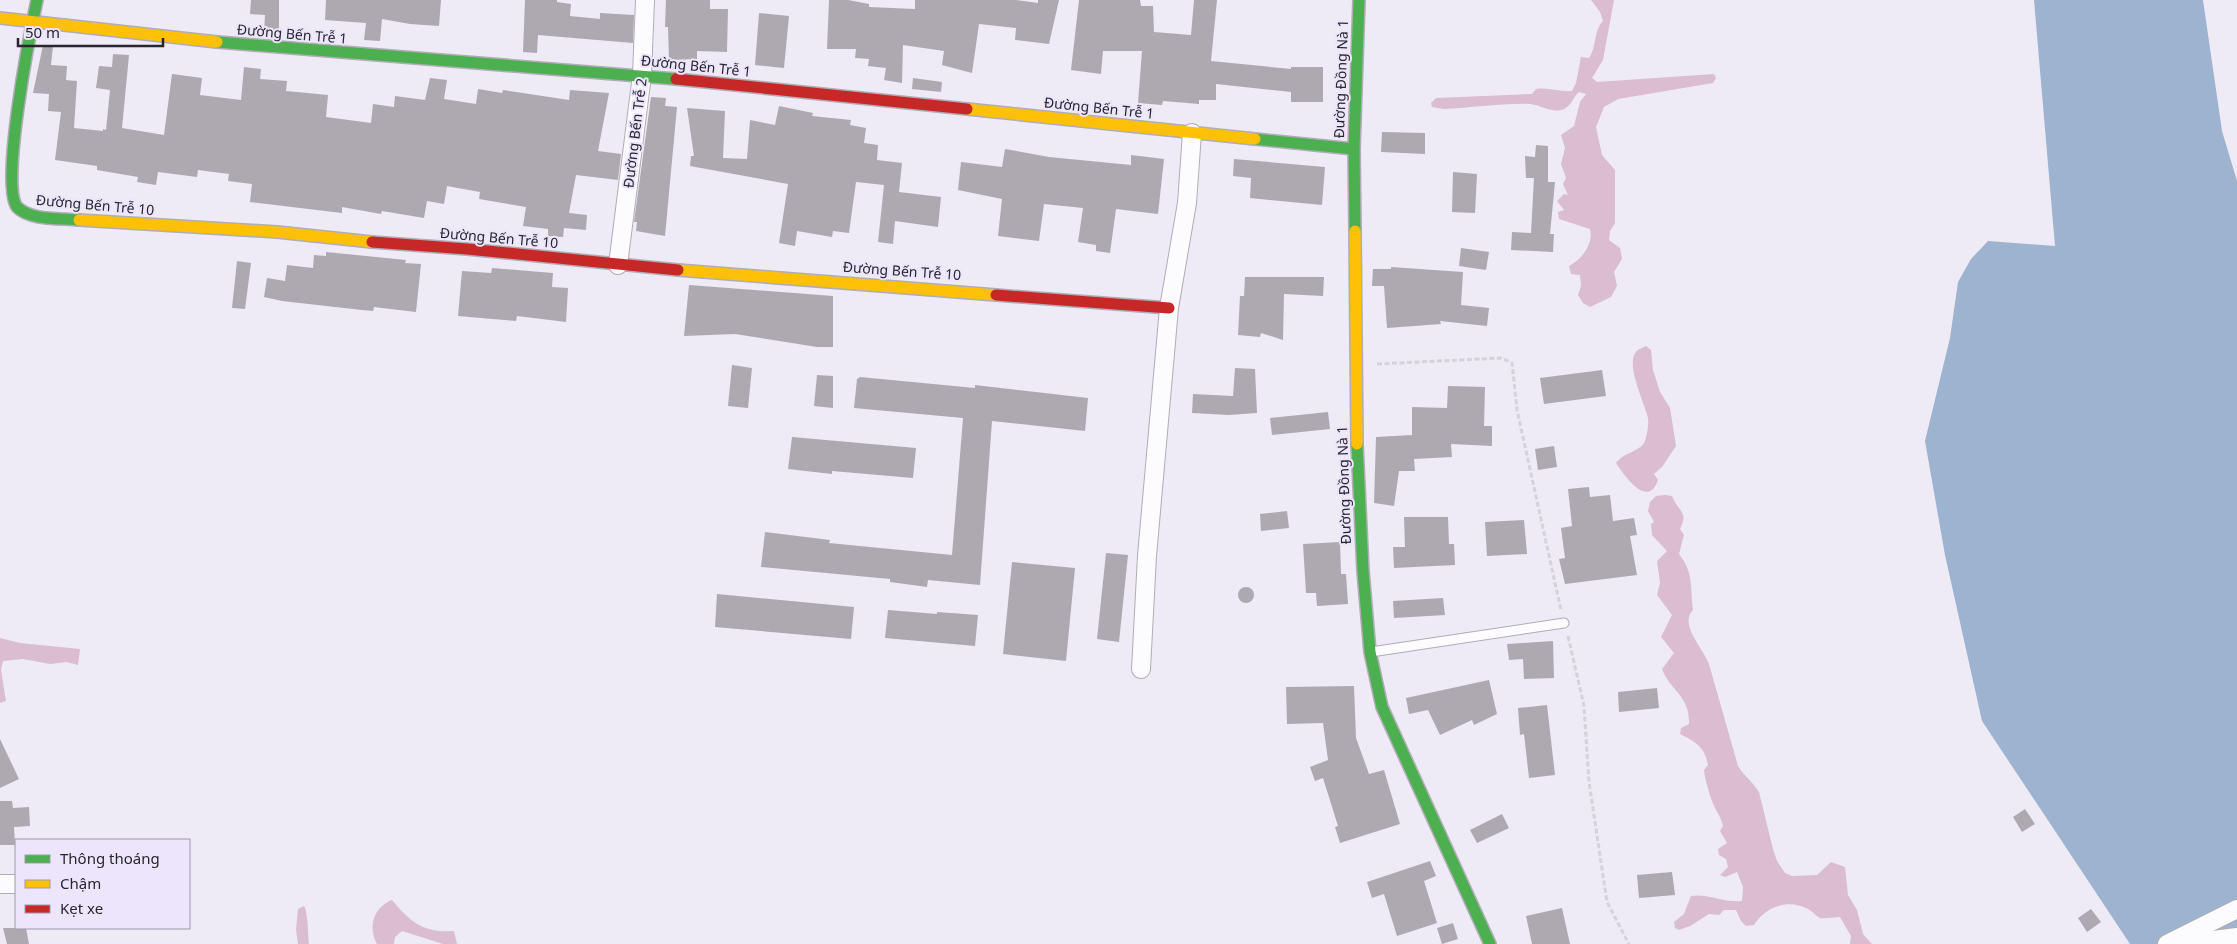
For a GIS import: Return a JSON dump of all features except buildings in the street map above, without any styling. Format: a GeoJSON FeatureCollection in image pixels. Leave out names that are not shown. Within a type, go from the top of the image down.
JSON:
{"type":"FeatureCollection","features":[{"type":"Feature","properties":{"kind":"street","name":"Đường Bến Trễ 10"},"geometry":{"type":"LineString","coordinates":[[37,0],[17,99],[9,178],[10,195],[14,202],[22,211],[30,214],[78,221],[277,232],[406,246],[467,248],[618,265],[1169,308]]}},
{"type":"Feature","properties":{"kind":"street","name":"Đường Bến Trễ 2"},"geometry":{"type":"LineString","coordinates":[[618,265],[642,75],[645,0]]}},
{"type":"Feature","properties":{"kind":"street","name":"Đường Đồng Nà 1"},"geometry":{"type":"LineString","coordinates":[[1359,0],[1354,149],[1356,365],[1363,571],[1370,652],[1382,707],[1490,944]]}},
{"type":"Feature","properties":{"kind":"street","name":"Đường Bến Trễ 1"},"geometry":{"type":"LineString","coordinates":[[0,18],[231,44],[642,75],[1354,149]]}},
{"type":"Feature","properties":{"kind":"street"},"geometry":{"type":"LineString","coordinates":[[1141,669],[1147,556],[1169,308],[1187,203],[1192,132]]}},
{"type":"Feature","properties":{"kind":"street"},"geometry":{"type":"LineString","coordinates":[[0,884],[15,884]]}},
{"type":"Feature","properties":{"kind":"street"},"geometry":{"type":"LineString","coordinates":[[2167,944],[2237,909]]}},
{"type":"Feature","properties":{"kind":"street"},"geometry":{"type":"LineString","coordinates":[[2184,944],[2237,937]]}},
{"type":"Feature","properties":{"kind":"lane"},"geometry":{"type":"LineString","coordinates":[[1370,652],[1564,623]]}},
{"type":"Feature","properties":{"kind":"path"},"geometry":{"type":"LineString","coordinates":[[1356,365],[1500,358],[1512,363],[1517,410],[1584,706],[1589,782],[1607,902],[1629,944]]}},
{"type":"Feature","properties":{"kind":"shaded area"},"geometry":{"type":"Polygon","coordinates":[[[1591,0],[1614,0],[1603,60],[1592,78],[1597,82],[1714,74],[1716,78],[1713,83],[1618,99],[1604,107],[1596,127],[1602,155],[1615,170],[1615,223],[1610,231],[1609,240],[1620,248],[1622,259],[1614,272],[1617,286],[1611,297],[1590,307],[1583,303],[1578,295],[1581,286],[1580,275],[1571,274],[1569,266],[1586,251],[1591,235],[1590,229],[1559,219],[1558,212],[1564,210],[1557,201],[1564,194],[1568,195],[1563,184],[1566,178],[1561,164],[1565,148],[1561,135],[1574,126],[1580,102],[1586,94],[1579,92],[1569,105],[1560,110],[1551,110],[1530,104],[1444,109],[1432,107],[1431,103],[1436,98],[1532,94],[1536,89],[1572,91],[1576,83],[1581,57],[1589,58],[1598,29],[1603,21],[1600,12],[1591,0]]]}},
{"type":"Feature","properties":{"kind":"shaded area"},"geometry":{"type":"Polygon","coordinates":[[[1646,346],[1651,350],[1653,370],[1660,392],[1670,408],[1676,446],[1662,467],[1654,474],[1658,480],[1654,488],[1648,492],[1642,491],[1630,482],[1616,463],[1623,456],[1640,447],[1646,438],[1648,418],[1634,374],[1633,358],[1639,349],[1646,346]]]}},
{"type":"Feature","properties":{"kind":"shaded area"},"geometry":{"type":"Polygon","coordinates":[[[1656,496],[1672,496],[1683,515],[1680,529],[1684,535],[1679,554],[1687,568],[1690,580],[1693,610],[1689,616],[1690,629],[1709,664],[1738,766],[1759,792],[1777,861],[1785,873],[1792,876],[1817,875],[1831,862],[1845,867],[1848,895],[1857,910],[1863,934],[1872,944],[1850,944],[1851,936],[1840,917],[1820,918],[1808,909],[1793,904],[1785,904],[1771,909],[1764,913],[1754,925],[1746,926],[1741,921],[1736,910],[1724,910],[1719,915],[1709,914],[1690,926],[1679,930],[1675,928],[1674,922],[1684,914],[1691,896],[1697,895],[1729,901],[1742,901],[1743,887],[1737,872],[1725,877],[1720,875],[1728,867],[1726,859],[1719,855],[1718,849],[1727,843],[1720,831],[1723,826],[1722,822],[1713,804],[1706,782],[1704,770],[1708,765],[1707,759],[1699,746],[1680,734],[1681,728],[1689,724],[1686,706],[1662,669],[1674,653],[1661,637],[1672,615],[1657,595],[1660,583],[1657,561],[1667,551],[1652,535],[1651,524],[1654,522],[1648,511],[1650,502],[1656,496]]]}},
{"type":"Feature","properties":{"kind":"shaded area"},"geometry":{"type":"Polygon","coordinates":[[[0,638],[20,643],[80,649],[78,665],[67,662],[50,664],[23,659],[3,661],[1,670],[6,701],[0,703],[0,638]]]}},
{"type":"Feature","properties":{"kind":"shaded area"},"geometry":{"type":"Polygon","coordinates":[[[392,900],[405,915],[419,925],[434,930],[454,931],[457,944],[443,944],[402,931],[395,937],[394,944],[377,944],[373,931],[374,918],[380,908],[392,900]]]}},
{"type":"Feature","properties":{"kind":"shaded area"},"geometry":{"type":"Polygon","coordinates":[[[304,906],[309,944],[298,944],[296,930],[298,909],[304,906]]]}},
{"type":"Feature","properties":{"kind":"water"},"geometry":{"type":"Polygon","coordinates":[[[2034,0],[2203,0],[2222,131],[2237,181],[2237,944],[2130,944],[1982,721],[1945,555],[1925,441],[1950,338],[1958,282],[1971,259],[1988,241],[2055,246],[2034,0]]]}},
{"type":"Feature","properties":{"kind":"traffic: fast"},"geometry":{"type":"LineString","coordinates":[[37,0],[18,108],[12,170],[13,193],[17,207],[30,215],[79,220]]}},
{"type":"Feature","properties":{"kind":"traffic: fast"},"geometry":{"type":"LineString","coordinates":[[1355,231],[1354,149],[1359,0]]}},
{"type":"Feature","properties":{"kind":"traffic: fast"},"geometry":{"type":"LineString","coordinates":[[217,42],[676,79]]}},
{"type":"Feature","properties":{"kind":"traffic: fast"},"geometry":{"type":"LineString","coordinates":[[1255,139],[1354,149]]}},
{"type":"Feature","properties":{"kind":"traffic: fast"},"geometry":{"type":"LineString","coordinates":[[1357,444],[1363,571],[1370,652],[1382,707],[1490,944]]}},
{"type":"Feature","properties":{"kind":"traffic: slow"},"geometry":{"type":"LineString","coordinates":[[0,18],[217,42]]}},
{"type":"Feature","properties":{"kind":"traffic: slow"},"geometry":{"type":"LineString","coordinates":[[967,109],[1255,139]]}},
{"type":"Feature","properties":{"kind":"traffic: slow"},"geometry":{"type":"LineString","coordinates":[[79,220],[277,232],[372,242]]}},
{"type":"Feature","properties":{"kind":"traffic: slow"},"geometry":{"type":"LineString","coordinates":[[1355,231],[1357,444]]}},
{"type":"Feature","properties":{"kind":"traffic: slow"},"geometry":{"type":"LineString","coordinates":[[678,270],[996,295]]}},
{"type":"Feature","properties":{"kind":"traffic: jam"},"geometry":{"type":"LineString","coordinates":[[676,79],[967,109]]}},
{"type":"Feature","properties":{"kind":"traffic: jam"},"geometry":{"type":"LineString","coordinates":[[372,242],[467,249],[678,270]]}},
{"type":"Feature","properties":{"kind":"traffic: jam"},"geometry":{"type":"LineString","coordinates":[[996,295],[1169,308]]}}]}
